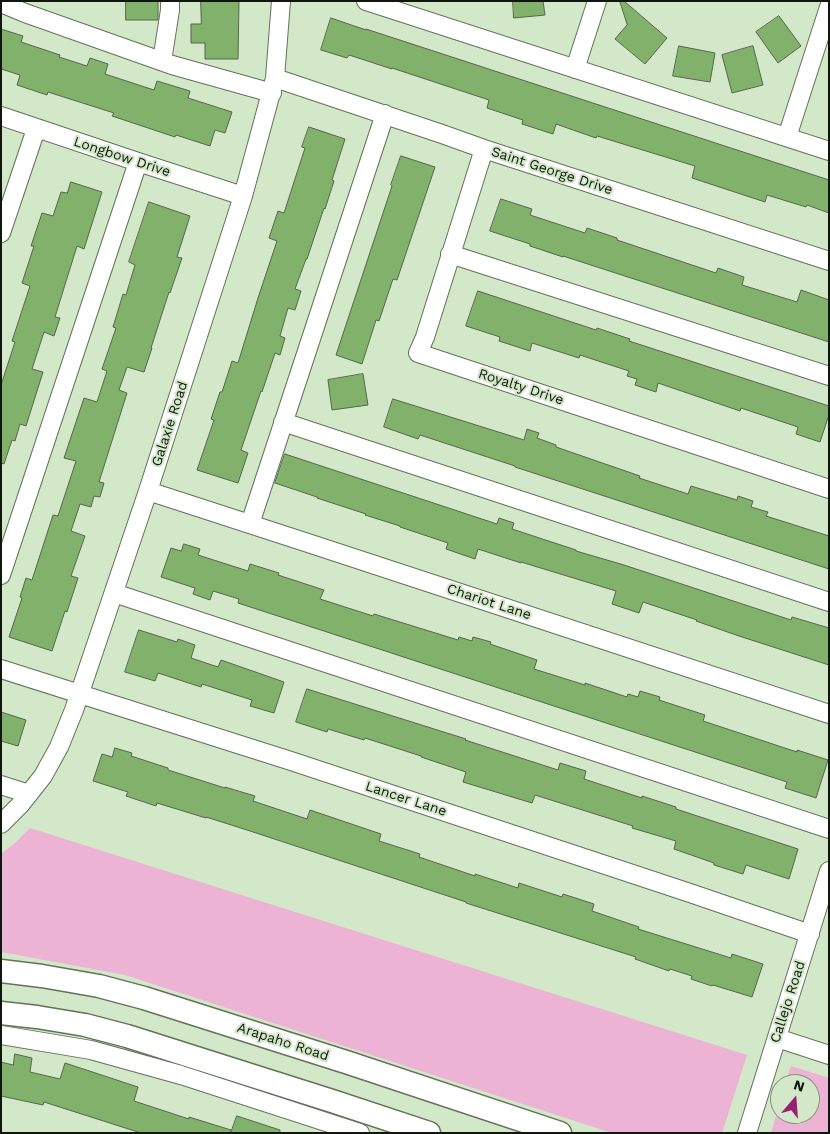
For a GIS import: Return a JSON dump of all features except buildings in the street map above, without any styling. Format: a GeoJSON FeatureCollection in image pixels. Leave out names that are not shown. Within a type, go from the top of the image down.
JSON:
{"type":"FeatureCollection","features":[{"type":"Feature","properties":{"kind":"main road","name":"Arapaho Road"},"geometry":{"type":"LineString","coordinates":[[1,971],[99,986],[144,998],[337,1059],[560,1133]]}},
{"type":"Feature","properties":{"kind":"main road"},"geometry":{"type":"LineString","coordinates":[[1,1013],[85,1025],[127,1036],[428,1133]]}},
{"type":"Feature","properties":{"kind":"street"},"geometry":{"type":"LineString","coordinates":[[162,61],[170,1]]}},
{"type":"Feature","properties":{"kind":"street","name":"Galaxie Road"},"geometry":{"type":"LineString","coordinates":[[1,824],[20,805],[43,776],[59,747],[80,693],[148,491],[243,196],[274,86],[281,1]]}},
{"type":"Feature","properties":{"kind":"street"},"geometry":{"type":"LineString","coordinates":[[366,1],[386,5],[575,69],[829,151]]}},
{"type":"Feature","properties":{"kind":"street"},"geometry":{"type":"LineString","coordinates":[[575,69],[597,1]]}},
{"type":"Feature","properties":{"kind":"street","name":"Saint George Drive"},"geometry":{"type":"LineString","coordinates":[[1,2],[25,13],[162,61],[274,86],[385,114],[484,149],[829,261]]}},
{"type":"Feature","properties":{"kind":"street"},"geometry":{"type":"LineString","coordinates":[[787,137],[829,8]]}},
{"type":"Feature","properties":{"kind":"street"},"geometry":{"type":"LineString","coordinates":[[250,524],[385,114]]}},
{"type":"Feature","properties":{"kind":"street","name":"Longbow Drive"},"geometry":{"type":"LineString","coordinates":[[1,116],[243,196]]}},
{"type":"Feature","properties":{"kind":"street"},"geometry":{"type":"LineString","coordinates":[[1,233],[36,128]]}},
{"type":"Feature","properties":{"kind":"street","name":"Royalty Drive"},"geometry":{"type":"LineString","coordinates":[[484,149],[425,337],[418,353],[829,490]]}},
{"type":"Feature","properties":{"kind":"street"},"geometry":{"type":"LineString","coordinates":[[1,575],[138,162]]}},
{"type":"Feature","properties":{"kind":"street"},"geometry":{"type":"LineString","coordinates":[[450,254],[829,376]]}},
{"type":"Feature","properties":{"kind":"street"},"geometry":{"type":"LineString","coordinates":[[283,422],[829,602]]}},
{"type":"Feature","properties":{"kind":"street","name":"Chariot Lane"},"geometry":{"type":"LineString","coordinates":[[148,491],[829,714]]}},
{"type":"Feature","properties":{"kind":"street"},"geometry":{"type":"LineString","coordinates":[[114,593],[829,829]]}},
{"type":"Feature","properties":{"kind":"street","name":"Lancer Lane"},"geometry":{"type":"LineString","coordinates":[[1,669],[291,760],[810,934]]}},
{"type":"Feature","properties":{"kind":"street"},"geometry":{"type":"LineString","coordinates":[[1,785],[29,794]]}},
{"type":"Feature","properties":{"kind":"street","name":"Callejo Road"},"geometry":{"type":"LineString","coordinates":[[747,1133],[829,871]]}},
{"type":"Feature","properties":{"kind":"street"},"geometry":{"type":"LineString","coordinates":[[1,1035],[91,1050],[181,1075],[360,1133]]}},
{"type":"Feature","properties":{"kind":"street"},"geometry":{"type":"LineString","coordinates":[[777,1038],[829,1054]]}},
{"type":"Feature","properties":{"kind":"shaded area"},"geometry":{"type":"Polygon","coordinates":[[[30,828],[747,1055],[722,1133],[612,1133],[125,975],[1,952],[1,854],[30,828]]]}},
{"type":"Feature","properties":{"kind":"shaded area"},"geometry":{"type":"Polygon","coordinates":[[[791,1066],[816,1074],[788,1074],[791,1066]]]}},
{"type":"Feature","properties":{"kind":"shaded area"},"geometry":{"type":"Polygon","coordinates":[[[820,1075],[829,1078],[829,1133],[771,1133],[774,1124],[820,1124],[820,1075]]]}}]}
